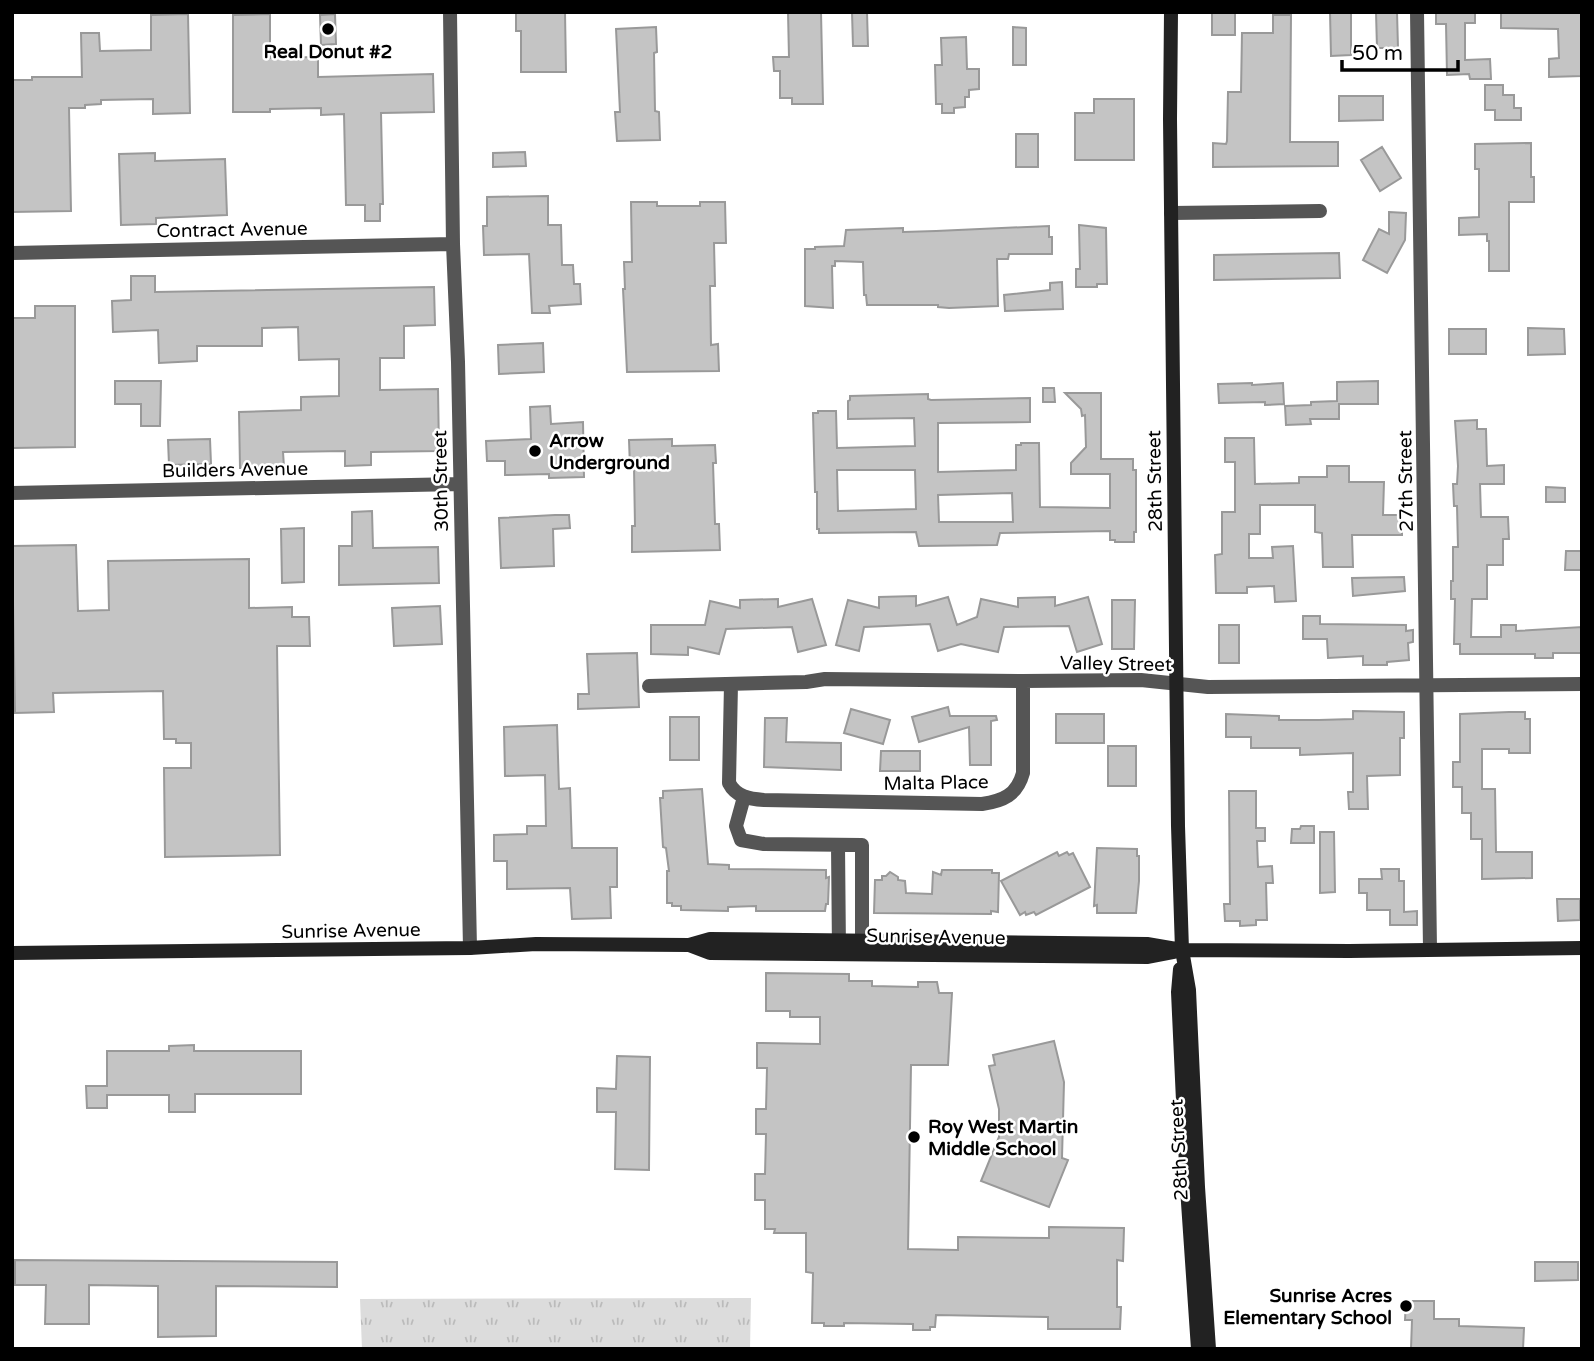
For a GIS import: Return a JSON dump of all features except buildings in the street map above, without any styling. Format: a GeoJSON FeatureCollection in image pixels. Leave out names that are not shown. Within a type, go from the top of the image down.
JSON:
{"type":"FeatureCollection","features":[{"type":"Feature","properties":{"kind":"street","name":"30th Street"},"geometry":{"type":"LineString","coordinates":[[450,12],[470,948]]}},
{"type":"Feature","properties":{"kind":"street","name":"28th Street"},"geometry":{"type":"LineString","coordinates":[[1171,12],[1175,683],[1182,950],[1178,992],[1192,1188],[1209,1349]]}},
{"type":"Feature","properties":{"kind":"street","name":"27th Street"},"geometry":{"type":"LineString","coordinates":[[1417,12],[1430,949]]}},
{"type":"Feature","properties":{"kind":"street"},"geometry":{"type":"LineString","coordinates":[[1171,213],[1320,211]]}},
{"type":"Feature","properties":{"kind":"street","name":"Contract Avenue"},"geometry":{"type":"LineString","coordinates":[[12,253],[453,244]]}},
{"type":"Feature","properties":{"kind":"street","name":"Builders Avenue"},"geometry":{"type":"LineString","coordinates":[[12,494],[459,484]]}},
{"type":"Feature","properties":{"kind":"street","name":"Valley Street"},"geometry":{"type":"LineString","coordinates":[[649,686],[806,682],[825,679],[1141,680],[1208,687],[1582,684]]}},
{"type":"Feature","properties":{"kind":"street","name":"Malta Place"},"geometry":{"type":"LineString","coordinates":[[744,797],[764,800],[955,804],[995,802],[1015,791],[1023,773],[1023,681]]}},
{"type":"Feature","properties":{"kind":"street"},"geometry":{"type":"LineString","coordinates":[[731,684],[729,783],[732,789],[744,797],[736,826],[741,840],[764,844],[862,845],[862,947]]}},
{"type":"Feature","properties":{"kind":"street"},"geometry":{"type":"LineString","coordinates":[[838,845],[839,947]]}},
{"type":"Feature","properties":{"kind":"street","name":"Sunrise Avenue"},"geometry":{"type":"LineString","coordinates":[[12,953],[690,944],[710,939],[839,947],[1147,944],[1182,950],[1582,948]]}},
{"type":"Feature","properties":{"kind":"street","name":"28th Street"},"geometry":{"type":"LineString","coordinates":[[1192,1188],[1198,1349]]}},
{"type":"Feature","properties":{"kind":"green space"},"geometry":{"type":"Polygon","coordinates":[[[751,1298],[750,1349],[362,1349],[360,1299],[751,1298]]]}},
{"type":"Feature","properties":{"kind":"place","name":"Real Donut #2"},"geometry":{"type":"Point","coordinates":[328,29]}},
{"type":"Feature","properties":{"kind":"place","name":"Arrow Underground"},"geometry":{"type":"Point","coordinates":[535,451]}},
{"type":"Feature","properties":{"kind":"place","name":"Roy West Martin Middle School"},"geometry":{"type":"Point","coordinates":[914,1137]}},
{"type":"Feature","properties":{"kind":"place","name":"Sunrise Acres Elementary School"},"geometry":{"type":"Point","coordinates":[1406,1306]}}]}
